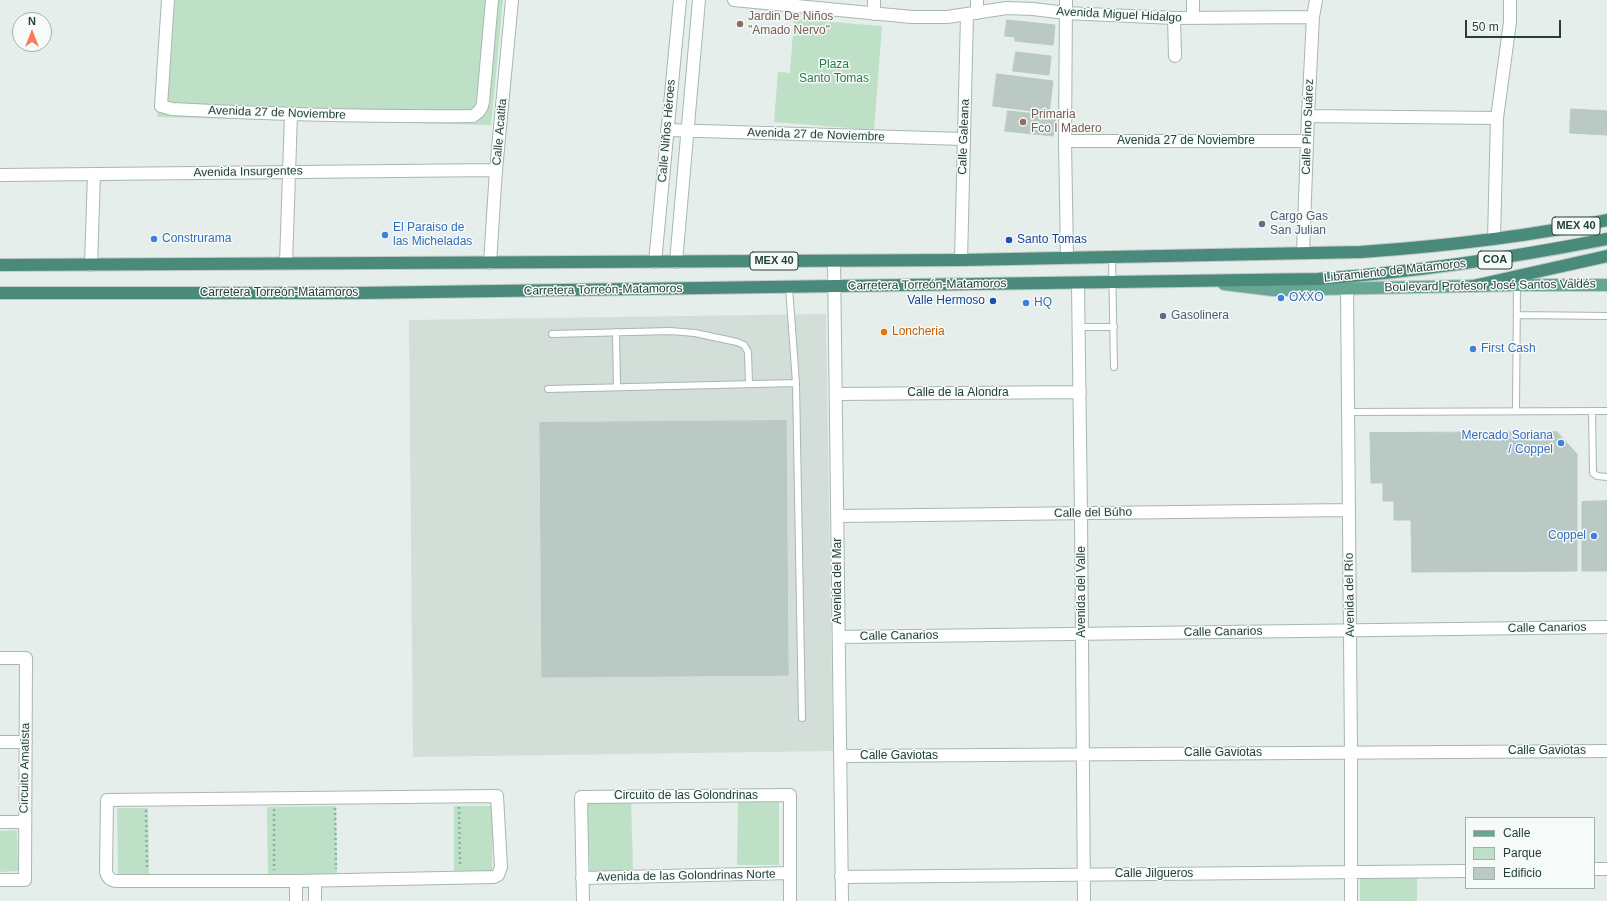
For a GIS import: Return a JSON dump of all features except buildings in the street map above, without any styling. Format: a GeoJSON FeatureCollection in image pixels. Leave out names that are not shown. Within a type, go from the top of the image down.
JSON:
{"type":"FeatureCollection","features":[{"type":"Feature","properties":{"kind":"highway","name":"MEX 40"},"geometry":{"type":"LineString","coordinates":[[0,265],[961,260],[1303,254],[1368,252],[1494,240],[1607,220]]}},
{"type":"Feature","properties":{"kind":"highway","name":"Libramiento de Matamoros"},"geometry":{"type":"LineString","coordinates":[[1205,281],[1318,279],[1381,274],[1474,263],[1607,240]]}},
{"type":"Feature","properties":{"kind":"highway"},"geometry":{"type":"LineString","coordinates":[[1473,286],[1607,256]]}},
{"type":"Feature","properties":{"kind":"highway","name":"Carretera Torreón-Matamoros"},"geometry":{"type":"LineString","coordinates":[[0,293],[359,293],[1205,281]]}},
{"type":"Feature","properties":{"kind":"main road","name":"Boulevard Profesor José Santos Valdés"},"geometry":{"type":"LineString","coordinates":[[1205,281],[1273,290],[1517,285],[1607,285]]}},
{"type":"Feature","properties":{"kind":"street","name":"Avenida 27 de Noviembre"},"geometry":{"type":"LineString","coordinates":[[168,0],[161,106],[172,109],[397,117],[473,116],[478,113],[482,108],[483,102],[492,0]]}},
{"type":"Feature","properties":{"kind":"street","name":"Calle Acatita"},"geometry":{"type":"LineString","coordinates":[[490,263],[496,170],[512,0]]}},
{"type":"Feature","properties":{"kind":"street","name":"Calle Niños Héroes"},"geometry":{"type":"LineString","coordinates":[[655,262],[680,0]]}},
{"type":"Feature","properties":{"kind":"street","name":"Calle Niños Héroes"},"geometry":{"type":"LineString","coordinates":[[676,262],[699,0]]}},
{"type":"Feature","properties":{"kind":"street","name":"Avenida Miguel Hidalgo"},"geometry":{"type":"LineString","coordinates":[[734,0],[912,17],[947,17],[1007,8],[1066,13],[1174,18],[1313,17]]}},
{"type":"Feature","properties":{"kind":"street"},"geometry":{"type":"LineString","coordinates":[[874,0],[874,14]]}},
{"type":"Feature","properties":{"kind":"street","name":"Calle Galeana"},"geometry":{"type":"LineString","coordinates":[[961,260],[964,139],[972,14],[977,0]]}},
{"type":"Feature","properties":{"kind":"street"},"geometry":{"type":"LineString","coordinates":[[1066,0],[1065,141],[1067,258]]}},
{"type":"Feature","properties":{"kind":"street"},"geometry":{"type":"LineString","coordinates":[[1193,0],[1193,18]]}},
{"type":"Feature","properties":{"kind":"street","name":"Calle Pino Suárez"},"geometry":{"type":"LineString","coordinates":[[1303,254],[1313,17],[1316,0]]}},
{"type":"Feature","properties":{"kind":"street"},"geometry":{"type":"LineString","coordinates":[[1494,240],[1497,118],[1510,22],[1510,0]]}},
{"type":"Feature","properties":{"kind":"street"},"geometry":{"type":"LineString","coordinates":[[1174,18],[1174,56]]}},
{"type":"Feature","properties":{"kind":"street"},"geometry":{"type":"LineString","coordinates":[[286,264],[291,114]]}},
{"type":"Feature","properties":{"kind":"street"},"geometry":{"type":"LineString","coordinates":[[1308,116],[1497,118]]}},
{"type":"Feature","properties":{"kind":"street","name":"Avenida 27 de Noviembre"},"geometry":{"type":"LineString","coordinates":[[667,130],[964,139]]}},
{"type":"Feature","properties":{"kind":"street","name":"Avenida 27 de Noviembre"},"geometry":{"type":"LineString","coordinates":[[1065,141],[1307,141]]}},
{"type":"Feature","properties":{"kind":"street","name":"Avenida Insurgentes"},"geometry":{"type":"LineString","coordinates":[[0,175],[496,170]]}},
{"type":"Feature","properties":{"kind":"street"},"geometry":{"type":"LineString","coordinates":[[91,265],[94,174]]}},
{"type":"Feature","properties":{"kind":"street","name":"Avenida del Mar"},"geometry":{"type":"LineString","coordinates":[[834,260],[842,901]]}},
{"type":"Feature","properties":{"kind":"street","name":"Avenida del Valle"},"geometry":{"type":"LineString","coordinates":[[1078,283],[1084,901]]}},
{"type":"Feature","properties":{"kind":"street","name":"Avenida del Río"},"geometry":{"type":"LineString","coordinates":[[1348,289],[1351,901]]}},
{"type":"Feature","properties":{"kind":"street","name":"Calle de la Alondra"},"geometry":{"type":"LineString","coordinates":[[836,394],[1080,392]]}},
{"type":"Feature","properties":{"kind":"street","name":"Calle del Búho"},"geometry":{"type":"LineString","coordinates":[[838,516],[1349,510]]}},
{"type":"Feature","properties":{"kind":"street","name":"Calle Canarios"},"geometry":{"type":"LineString","coordinates":[[839,637],[1607,627]]}},
{"type":"Feature","properties":{"kind":"street","name":"Circuito Amatista"},"geometry":{"type":"LineString","coordinates":[[0,658],[26,658],[25,880],[0,880]]}},
{"type":"Feature","properties":{"kind":"street"},"geometry":{"type":"LineString","coordinates":[[0,742],[26,742]]}},
{"type":"Feature","properties":{"kind":"street","name":"Calle Gaviotas"},"geometry":{"type":"LineString","coordinates":[[840,756],[1607,751]]}},
{"type":"Feature","properties":{"kind":"street","name":"Circuito de las Golondrinas"},"geometry":{"type":"LineString","coordinates":[[583,901],[580,797],[790,795],[790,901]]}},
{"type":"Feature","properties":{"kind":"street"},"geometry":{"type":"LineString","coordinates":[[497,796],[501,867],[498,875],[494,877],[315,881],[116,881],[110,880],[107,877],[107,800],[334,798],[497,796]]}},
{"type":"Feature","properties":{"kind":"street"},"geometry":{"type":"LineString","coordinates":[[0,822],[25,822]]}},
{"type":"Feature","properties":{"kind":"street"},"geometry":{"type":"LineString","coordinates":[[1595,869],[1607,869]]}},
{"type":"Feature","properties":{"kind":"street","name":"Calle Jilgueros"},"geometry":{"type":"LineString","coordinates":[[842,877],[1465,871]]}},
{"type":"Feature","properties":{"kind":"street","name":"Avenida de las Golondrinas Norte"},"geometry":{"type":"LineString","coordinates":[[582,878],[790,873]]}},
{"type":"Feature","properties":{"kind":"street"},"geometry":{"type":"LineString","coordinates":[[296,881],[296,901]]}},
{"type":"Feature","properties":{"kind":"street"},"geometry":{"type":"LineString","coordinates":[[315,881],[315,901]]}},
{"type":"Feature","properties":{"kind":"lane"},"geometry":{"type":"LineString","coordinates":[[1112,258],[1114,367]]}},
{"type":"Feature","properties":{"kind":"lane"},"geometry":{"type":"LineString","coordinates":[[1516,411],[1517,285]]}},
{"type":"Feature","properties":{"kind":"lane"},"geometry":{"type":"LineString","coordinates":[[790,287],[796,383],[802,718]]}},
{"type":"Feature","properties":{"kind":"lane"},"geometry":{"type":"LineString","coordinates":[[1517,315],[1607,316]]}},
{"type":"Feature","properties":{"kind":"lane"},"geometry":{"type":"LineString","coordinates":[[1078,327],[1114,327]]}},
{"type":"Feature","properties":{"kind":"lane"},"geometry":{"type":"LineString","coordinates":[[552,334],[684,331],[737,342],[744,345],[748,352],[749,384]]}},
{"type":"Feature","properties":{"kind":"lane"},"geometry":{"type":"LineString","coordinates":[[616,332],[617,388]]}},
{"type":"Feature","properties":{"kind":"lane"},"geometry":{"type":"LineString","coordinates":[[548,389],[796,383]]}},
{"type":"Feature","properties":{"kind":"lane"},"geometry":{"type":"LineString","coordinates":[[1592,411],[1593,473],[1597,476],[1607,477]]}},
{"type":"Feature","properties":{"kind":"lane"},"geometry":{"type":"LineString","coordinates":[[1348,412],[1607,412]]}},
{"type":"Feature","properties":{"kind":"path"},"geometry":{"type":"LineString","coordinates":[[459,796],[460,878]]}},
{"type":"Feature","properties":{"kind":"path"},"geometry":{"type":"LineString","coordinates":[[274,798],[274,881]]}},
{"type":"Feature","properties":{"kind":"path"},"geometry":{"type":"LineString","coordinates":[[334,798],[336,880]]}},
{"type":"Feature","properties":{"kind":"path"},"geometry":{"type":"LineString","coordinates":[[146,800],[147,881]]}},
{"type":"Feature","properties":{"kind":"shaded area"},"geometry":{"type":"Polygon","coordinates":[[[826,314],[833,751],[413,757],[409,320],[826,314]]]}},
{"type":"Feature","properties":{"kind":"green space"},"geometry":{"type":"Polygon","coordinates":[[[171,0],[503,0],[491,125],[157,117],[171,0]]]}},
{"type":"Feature","properties":{"kind":"green space","name":"Plaza Santo Tomas"},"geometry":{"type":"Polygon","coordinates":[[[794,19],[882,26],[874,130],[774,122],[778,72],[790,73],[794,19]]]}},
{"type":"Feature","properties":{"kind":"green space"},"geometry":{"type":"Polygon","coordinates":[[[738,799],[779,799],[779,865],[737,865],[738,799]]]}},
{"type":"Feature","properties":{"kind":"green space"},"geometry":{"type":"Polygon","coordinates":[[[631,800],[633,870],[590,871],[587,801],[631,800]]]}},
{"type":"Feature","properties":{"kind":"green space"},"geometry":{"type":"Polygon","coordinates":[[[336,806],[337,876],[268,877],[267,807],[336,806]]]}},
{"type":"Feature","properties":{"kind":"green space"},"geometry":{"type":"Polygon","coordinates":[[[454,806],[493,806],[492,873],[454,873],[454,806]]]}},
{"type":"Feature","properties":{"kind":"green space"},"geometry":{"type":"Polygon","coordinates":[[[117,808],[148,808],[149,874],[118,874],[117,808]]]}},
{"type":"Feature","properties":{"kind":"green space"},"geometry":{"type":"Polygon","coordinates":[[[17,830],[18,871],[0,872],[0,831],[17,830]]]}},
{"type":"Feature","properties":{"kind":"green space"},"geometry":{"type":"Polygon","coordinates":[[[1417,877],[1417,901],[1360,901],[1360,878],[1417,877]]]}},
{"type":"Feature","properties":{"kind":"place","name":"Jardin De Niños \"Amado Nervo\""},"geometry":{"type":"Point","coordinates":[740,24]}},
{"type":"Feature","properties":{"kind":"place","name":"Primaria Fco I Madero"},"geometry":{"type":"Point","coordinates":[1023,122]}},
{"type":"Feature","properties":{"kind":"place","name":"Cargo Gas San Julian"},"geometry":{"type":"Point","coordinates":[1262,224]}},
{"type":"Feature","properties":{"kind":"place","name":"El Paraiso de las Micheladas"},"geometry":{"type":"Point","coordinates":[385,235]}},
{"type":"Feature","properties":{"kind":"place","name":"Construrama"},"geometry":{"type":"Point","coordinates":[154,239]}},
{"type":"Feature","properties":{"kind":"place","name":"Santo Tomas"},"geometry":{"type":"Point","coordinates":[1009,240]}},
{"type":"Feature","properties":{"kind":"place","name":"OXXO"},"geometry":{"type":"Point","coordinates":[1281,298]}},
{"type":"Feature","properties":{"kind":"place","name":"Valle Hermoso"},"geometry":{"type":"Point","coordinates":[993,301]}},
{"type":"Feature","properties":{"kind":"place","name":"HQ"},"geometry":{"type":"Point","coordinates":[1026,303]}},
{"type":"Feature","properties":{"kind":"place","name":"Gasolinera"},"geometry":{"type":"Point","coordinates":[1163,316]}},
{"type":"Feature","properties":{"kind":"place","name":"Loncheria"},"geometry":{"type":"Point","coordinates":[884,332]}},
{"type":"Feature","properties":{"kind":"place","name":"First Cash"},"geometry":{"type":"Point","coordinates":[1473,349]}},
{"type":"Feature","properties":{"kind":"place","name":"Mercado Soriana / Coppel"},"geometry":{"type":"Point","coordinates":[1561,443]}},
{"type":"Feature","properties":{"kind":"place","name":"Coppel"},"geometry":{"type":"Point","coordinates":[1594,536]}}]}
